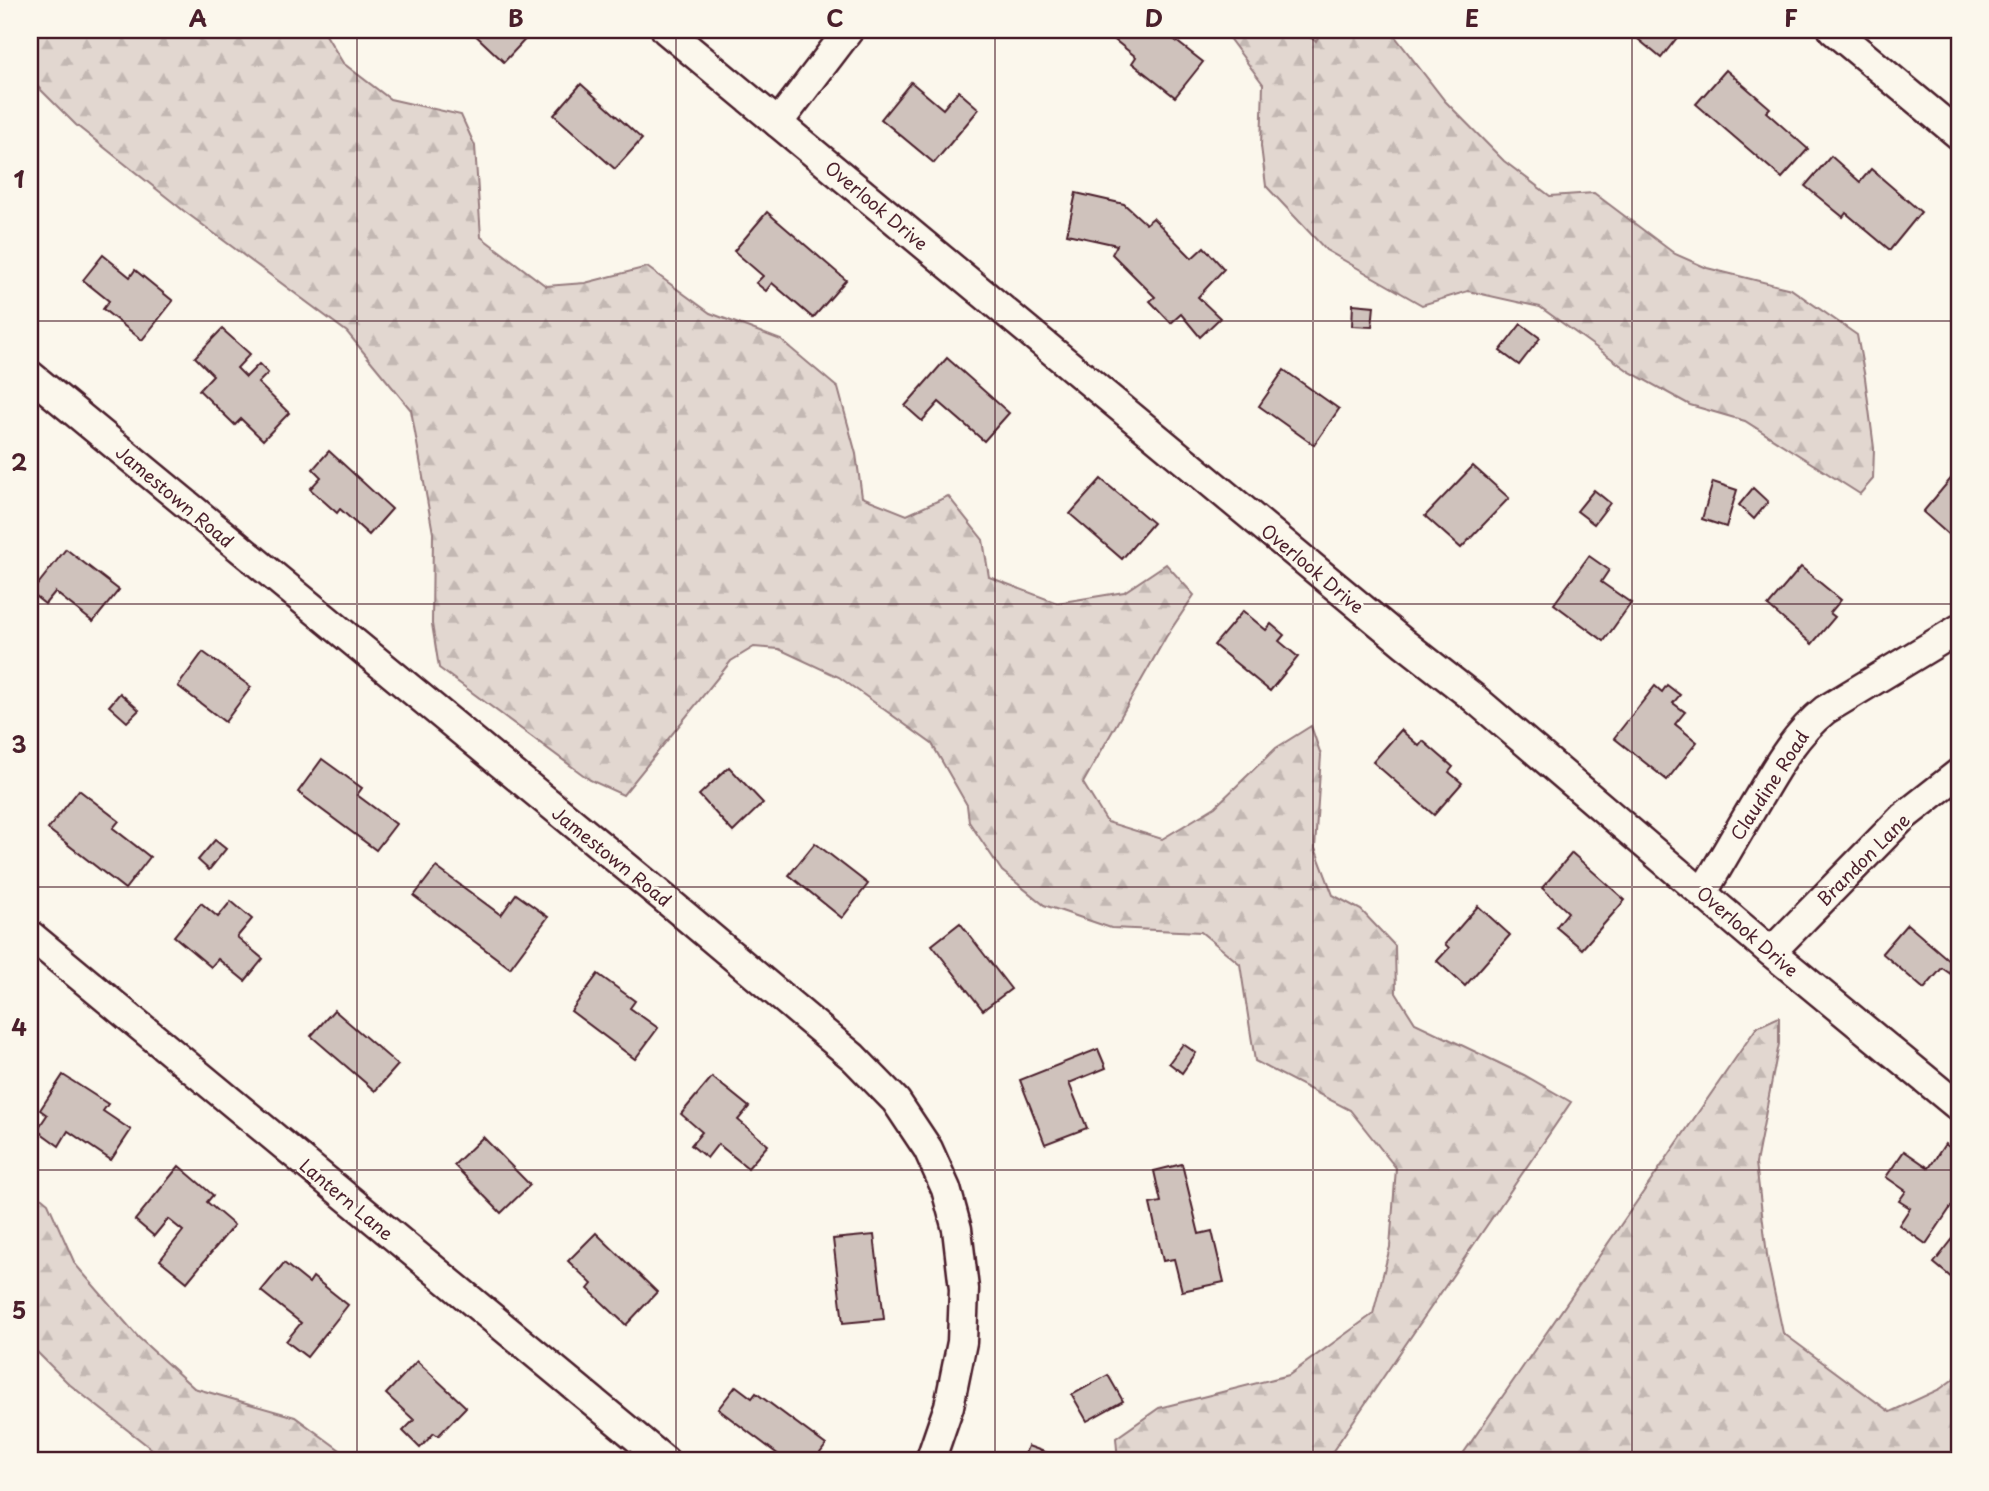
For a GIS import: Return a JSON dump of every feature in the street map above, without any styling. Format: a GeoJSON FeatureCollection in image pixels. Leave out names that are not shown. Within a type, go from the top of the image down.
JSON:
{"type":"FeatureCollection","features":[{"type":"Feature","properties":{"kind":"street","name":"Overlook Drive"},"geometry":{"type":"LineString","coordinates":[[666,30],[1405,644],[1474,698],[1771,952],[1959,1107]]}},
{"type":"Feature","properties":{"kind":"street"},"geometry":{"type":"LineString","coordinates":[[778,123],[849,30]]}},
{"type":"Feature","properties":{"kind":"street"},"geometry":{"type":"LineString","coordinates":[[1833,30],[1959,135]]}},
{"type":"Feature","properties":{"kind":"street","name":"Jamestown Road"},"geometry":{"type":"LineString","coordinates":[[30,375],[685,916],[853,1057],[897,1101],[928,1149],[946,1189],[957,1229],[964,1289],[962,1342],[949,1406],[930,1461]]}},
{"type":"Feature","properties":{"kind":"street","name":"Claudine Road"},"geometry":{"type":"LineString","coordinates":[[1703,892],[1798,734],[1825,710],[1959,629]]}},
{"type":"Feature","properties":{"kind":"street","name":"Brandon Lane"},"geometry":{"type":"LineString","coordinates":[[1771,952],[1903,817],[1959,772]]}},
{"type":"Feature","properties":{"kind":"street","name":"Lantern Lane"},"geometry":{"type":"LineString","coordinates":[[30,935],[665,1461]]}},
{"type":"Feature","properties":{"kind":"green space"},"geometry":{"type":"Polygon","coordinates":[[[30,30],[323,30],[343,63],[390,99],[461,115],[475,146],[481,237],[546,286],[585,283],[647,267],[710,313],[781,340],[838,388],[856,454],[862,497],[907,515],[948,496],[983,540],[989,577],[1057,603],[1124,592],[1166,564],[1194,595],[1166,637],[1083,783],[1107,822],[1162,839],[1215,807],[1276,748],[1311,726],[1321,755],[1315,848],[1333,895],[1361,910],[1395,946],[1396,993],[1415,1023],[1524,1075],[1571,1102],[1326,1461],[1118,1461],[1116,1438],[1159,1408],[1289,1375],[1373,1314],[1390,1247],[1396,1168],[1350,1110],[1255,1061],[1240,964],[1201,932],[1111,928],[1044,905],[1002,871],[969,822],[967,805],[932,744],[839,677],[779,649],[754,647],[731,661],[623,795],[590,780],[439,668],[432,624],[433,533],[411,410],[347,332],[184,211],[76,125],[30,79],[30,30]]]}},
{"type":"Feature","properties":{"kind":"green space"},"geometry":{"type":"Polygon","coordinates":[[[1223,30],[1298,30],[1316,41],[1322,30],[1390,30],[1445,101],[1504,161],[1550,196],[1594,193],[1675,254],[1707,268],[1791,289],[1857,335],[1874,448],[1873,479],[1860,494],[1745,421],[1690,405],[1630,372],[1540,307],[1468,291],[1422,305],[1326,250],[1266,186],[1261,146],[1263,84],[1223,30]]]}},
{"type":"Feature","properties":{"kind":"green space"},"geometry":{"type":"Polygon","coordinates":[[[1779,1017],[1779,1044],[1756,1163],[1768,1263],[1783,1333],[1890,1412],[1940,1389],[1959,1375],[1959,1461],[1458,1461],[1757,1027],[1779,1017]]]}},
{"type":"Feature","properties":{"kind":"green space"},"geometry":{"type":"Polygon","coordinates":[[[30,1188],[48,1203],[75,1264],[138,1337],[194,1388],[295,1417],[355,1461],[167,1461],[69,1384],[30,1345],[30,1188]]]}},
{"type":"Feature","properties":{"kind":"building"},"geometry":{"type":"Polygon","coordinates":[[[470,30],[532,30],[533,31],[504,62],[470,30]]]}},
{"type":"Feature","properties":{"kind":"building"},"geometry":{"type":"Polygon","coordinates":[[[1117,30],[1162,30],[1203,62],[1175,97],[1132,63],[1136,57],[1111,37],[1117,30]]]}},
{"type":"Feature","properties":{"kind":"building"},"geometry":{"type":"Polygon","coordinates":[[[1627,30],[1683,30],[1661,58],[1627,30]]]}},
{"type":"Feature","properties":{"kind":"building"},"geometry":{"type":"Polygon","coordinates":[[[1726,70],[1770,108],[1766,112],[1808,149],[1782,178],[1696,104],[1726,70]]]}},
{"type":"Feature","properties":{"kind":"building"},"geometry":{"type":"Polygon","coordinates":[[[911,82],[943,109],[958,91],[979,109],[934,163],[881,119],[911,82]]]}},
{"type":"Feature","properties":{"kind":"building"},"geometry":{"type":"Polygon","coordinates":[[[581,84],[642,139],[615,169],[554,115],[581,84]]]}},
{"type":"Feature","properties":{"kind":"building"},"geometry":{"type":"Polygon","coordinates":[[[1831,156],[1860,182],[1871,169],[1921,212],[1890,250],[1846,213],[1843,217],[1805,186],[1831,156]]]}},
{"type":"Feature","properties":{"kind":"building"},"geometry":{"type":"Polygon","coordinates":[[[1076,193],[1124,204],[1146,224],[1153,218],[1192,258],[1204,247],[1224,269],[1198,297],[1220,318],[1200,337],[1181,314],[1171,323],[1150,301],[1155,297],[1112,254],[1117,245],[1067,234],[1076,193]]]}},
{"type":"Feature","properties":{"kind":"building"},"geometry":{"type":"Polygon","coordinates":[[[767,212],[846,280],[813,318],[772,283],[766,291],[756,283],[763,276],[734,251],[767,212]]]}},
{"type":"Feature","properties":{"kind":"building"},"geometry":{"type":"Polygon","coordinates":[[[103,255],[130,277],[135,270],[173,301],[142,340],[103,309],[109,301],[83,280],[103,255]]]}},
{"type":"Feature","properties":{"kind":"building"},"geometry":{"type":"Polygon","coordinates":[[[1353,304],[1374,306],[1372,327],[1352,326],[1353,304]]]}},
{"type":"Feature","properties":{"kind":"building"},"geometry":{"type":"Polygon","coordinates":[[[1521,324],[1540,338],[1519,365],[1500,351],[1521,324]]]}},
{"type":"Feature","properties":{"kind":"building"},"geometry":{"type":"Polygon","coordinates":[[[222,329],[250,354],[237,368],[246,377],[259,364],[268,373],[258,383],[289,413],[263,440],[241,419],[235,425],[199,390],[213,375],[195,357],[222,329]]]}},
{"type":"Feature","properties":{"kind":"building"},"geometry":{"type":"Polygon","coordinates":[[[947,358],[1009,413],[984,441],[939,402],[922,421],[905,406],[947,358]]]}},
{"type":"Feature","properties":{"kind":"building"},"geometry":{"type":"Polygon","coordinates":[[[1284,370],[1339,409],[1314,445],[1259,406],[1284,370]]]}},
{"type":"Feature","properties":{"kind":"building"},"geometry":{"type":"Polygon","coordinates":[[[329,451],[392,509],[369,535],[340,509],[337,513],[310,489],[321,477],[313,469],[329,451]]]}},
{"type":"Feature","properties":{"kind":"building"},"geometry":{"type":"Polygon","coordinates":[[[1473,466],[1509,498],[1461,548],[1425,516],[1473,466]]]}},
{"type":"Feature","properties":{"kind":"building"},"geometry":{"type":"Polygon","coordinates":[[[1959,469],[1959,527],[1951,537],[1923,512],[1959,469]]]}},
{"type":"Feature","properties":{"kind":"building"},"geometry":{"type":"Polygon","coordinates":[[[1101,479],[1153,523],[1122,559],[1070,514],[1101,479]]]}},
{"type":"Feature","properties":{"kind":"building"},"geometry":{"type":"Polygon","coordinates":[[[1713,482],[1737,490],[1726,527],[1702,519],[1713,482]]]}},
{"type":"Feature","properties":{"kind":"building"},"geometry":{"type":"Polygon","coordinates":[[[1753,488],[1768,502],[1754,519],[1739,505],[1753,488]]]}},
{"type":"Feature","properties":{"kind":"building"},"geometry":{"type":"Polygon","coordinates":[[[1594,490],[1610,503],[1594,524],[1577,511],[1594,490]]]}},
{"type":"Feature","properties":{"kind":"building"},"geometry":{"type":"Polygon","coordinates":[[[66,549],[119,590],[93,622],[55,592],[45,604],[31,593],[66,549]]]}},
{"type":"Feature","properties":{"kind":"building"},"geometry":{"type":"Polygon","coordinates":[[[1589,556],[1609,570],[1601,582],[1631,603],[1604,641],[1554,604],[1589,556]]]}},
{"type":"Feature","properties":{"kind":"building"},"geometry":{"type":"Polygon","coordinates":[[[1801,567],[1841,600],[1830,613],[1835,617],[1812,644],[1768,606],[1801,567]]]}},
{"type":"Feature","properties":{"kind":"building"},"geometry":{"type":"Polygon","coordinates":[[[1243,611],[1266,630],[1271,624],[1284,635],[1279,641],[1298,657],[1270,691],[1214,645],[1243,611]]]}},
{"type":"Feature","properties":{"kind":"building"},"geometry":{"type":"Polygon","coordinates":[[[203,652],[251,687],[225,722],[178,686],[203,652]]]}},
{"type":"Feature","properties":{"kind":"building"},"geometry":{"type":"Polygon","coordinates":[[[1667,685],[1680,695],[1673,703],[1685,712],[1675,724],[1697,742],[1667,780],[1614,738],[1655,686],[1662,692],[1667,685]]]}},
{"type":"Feature","properties":{"kind":"building"},"geometry":{"type":"Polygon","coordinates":[[[120,693],[139,710],[127,722],[109,706],[120,693]]]}},
{"type":"Feature","properties":{"kind":"building"},"geometry":{"type":"Polygon","coordinates":[[[1401,730],[1419,746],[1423,741],[1453,767],[1449,772],[1462,783],[1434,815],[1373,762],[1401,730]]]}},
{"type":"Feature","properties":{"kind":"building"},"geometry":{"type":"Polygon","coordinates":[[[322,759],[362,788],[357,795],[396,824],[376,850],[298,792],[322,759]]]}},
{"type":"Feature","properties":{"kind":"building"},"geometry":{"type":"Polygon","coordinates":[[[729,767],[763,803],[733,832],[699,795],[729,767]]]}},
{"type":"Feature","properties":{"kind":"building"},"geometry":{"type":"Polygon","coordinates":[[[79,790],[119,821],[113,828],[150,857],[125,889],[48,829],[79,790]]]}},
{"type":"Feature","properties":{"kind":"building"},"geometry":{"type":"Polygon","coordinates":[[[215,840],[226,849],[209,870],[198,860],[215,840]]]}},
{"type":"Feature","properties":{"kind":"building"},"geometry":{"type":"Polygon","coordinates":[[[815,843],[868,884],[842,918],[789,875],[815,843]]]}},
{"type":"Feature","properties":{"kind":"building"},"geometry":{"type":"Polygon","coordinates":[[[1572,853],[1625,900],[1582,949],[1556,927],[1568,912],[1542,888],[1572,853]]]}},
{"type":"Feature","properties":{"kind":"building"},"geometry":{"type":"Polygon","coordinates":[[[436,867],[501,915],[516,894],[548,917],[510,968],[414,896],[436,867]]]}},
{"type":"Feature","properties":{"kind":"building"},"geometry":{"type":"Polygon","coordinates":[[[231,901],[252,919],[237,937],[263,959],[245,981],[218,959],[211,967],[174,936],[201,903],[218,917],[231,901]]]}},
{"type":"Feature","properties":{"kind":"building"},"geometry":{"type":"Polygon","coordinates":[[[1478,906],[1510,935],[1465,986],[1437,961],[1449,948],[1445,944],[1478,906]]]}},
{"type":"Feature","properties":{"kind":"building"},"geometry":{"type":"Polygon","coordinates":[[[960,923],[1011,989],[983,1010],[932,945],[960,923]]]}},
{"type":"Feature","properties":{"kind":"building"},"geometry":{"type":"Polygon","coordinates":[[[1907,924],[1958,968],[1952,975],[1942,968],[1924,989],[1882,953],[1907,924]]]}},
{"type":"Feature","properties":{"kind":"building"},"geometry":{"type":"Polygon","coordinates":[[[598,974],[635,1001],[630,1008],[658,1028],[635,1059],[571,1011],[598,974]]]}},
{"type":"Feature","properties":{"kind":"building"},"geometry":{"type":"Polygon","coordinates":[[[334,1010],[398,1065],[375,1091],[311,1036],[334,1010]]]}},
{"type":"Feature","properties":{"kind":"building"},"geometry":{"type":"Polygon","coordinates":[[[1183,1044],[1196,1053],[1182,1073],[1169,1063],[1183,1044]]]}},
{"type":"Feature","properties":{"kind":"building"},"geometry":{"type":"Polygon","coordinates":[[[1098,1049],[1106,1068],[1069,1083],[1087,1128],[1045,1144],[1020,1080],[1098,1049]]]}},
{"type":"Feature","properties":{"kind":"building"},"geometry":{"type":"Polygon","coordinates":[[[63,1075],[108,1104],[103,1111],[131,1130],[111,1160],[68,1131],[59,1146],[37,1130],[47,1115],[40,1110],[63,1075]]]}},
{"type":"Feature","properties":{"kind":"building"},"geometry":{"type":"Polygon","coordinates":[[[712,1077],[749,1107],[738,1120],[768,1145],[748,1168],[718,1144],[707,1158],[691,1145],[702,1132],[681,1114],[712,1077]]]}},
{"type":"Feature","properties":{"kind":"building"},"geometry":{"type":"Polygon","coordinates":[[[483,1137],[530,1185],[501,1213],[454,1165],[483,1137]]]}},
{"type":"Feature","properties":{"kind":"building"},"geometry":{"type":"Polygon","coordinates":[[[1945,1144],[1959,1154],[1959,1195],[1926,1244],[1899,1225],[1910,1208],[1899,1201],[1906,1191],[1886,1177],[1904,1151],[1929,1168],[1945,1144]]]}},
{"type":"Feature","properties":{"kind":"building"},"geometry":{"type":"Polygon","coordinates":[[[1182,1164],[1199,1234],[1212,1231],[1224,1282],[1182,1291],[1174,1259],[1163,1261],[1150,1204],[1161,1202],[1154,1171],[1182,1164]]]}},
{"type":"Feature","properties":{"kind":"building"},"geometry":{"type":"Polygon","coordinates":[[[179,1166],[213,1195],[207,1202],[234,1225],[187,1282],[160,1260],[183,1231],[168,1219],[154,1236],[135,1220],[179,1166]]]}},
{"type":"Feature","properties":{"kind":"building"},"geometry":{"type":"Polygon","coordinates":[[[1959,1231],[1959,1284],[1934,1263],[1959,1231]]]}},
{"type":"Feature","properties":{"kind":"building"},"geometry":{"type":"Polygon","coordinates":[[[596,1233],[657,1292],[626,1325],[588,1289],[592,1284],[568,1261],[596,1233]]]}},
{"type":"Feature","properties":{"kind":"building"},"geometry":{"type":"Polygon","coordinates":[[[874,1235],[884,1319],[843,1323],[833,1239],[874,1235]]]}},
{"type":"Feature","properties":{"kind":"building"},"geometry":{"type":"Polygon","coordinates":[[[284,1263],[309,1283],[313,1277],[348,1305],[307,1357],[286,1341],[301,1323],[261,1291],[284,1263]]]}},
{"type":"Feature","properties":{"kind":"building"},"geometry":{"type":"Polygon","coordinates":[[[417,1361],[466,1407],[438,1436],[434,1433],[420,1448],[403,1431],[414,1420],[386,1394],[417,1361]]]}},
{"type":"Feature","properties":{"kind":"building"},"geometry":{"type":"Polygon","coordinates":[[[1108,1375],[1123,1401],[1087,1421],[1072,1395],[1108,1375]]]}},
{"type":"Feature","properties":{"kind":"building"},"geometry":{"type":"Polygon","coordinates":[[[736,1386],[752,1398],[756,1393],[826,1445],[814,1461],[787,1461],[718,1409],[736,1386]]]}},
{"type":"Feature","properties":{"kind":"building"},"geometry":{"type":"Polygon","coordinates":[[[1028,1446],[1070,1461],[1022,1461],[1028,1446]]]}}]}
